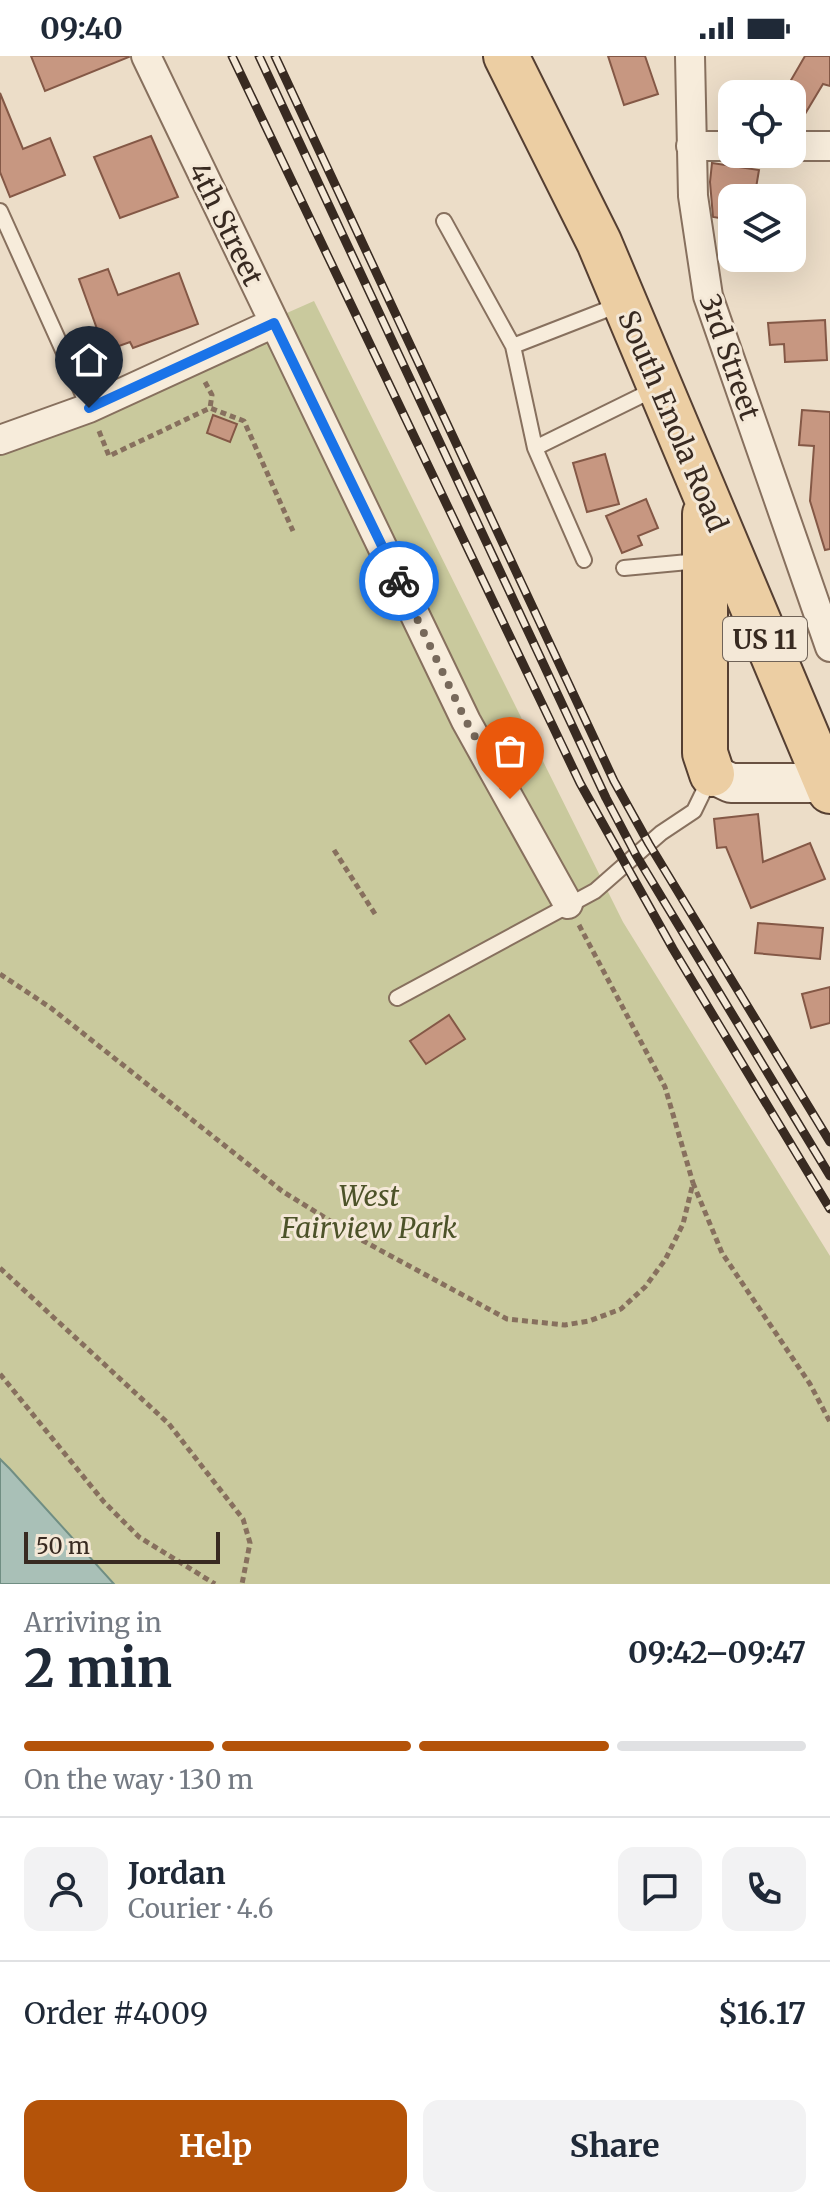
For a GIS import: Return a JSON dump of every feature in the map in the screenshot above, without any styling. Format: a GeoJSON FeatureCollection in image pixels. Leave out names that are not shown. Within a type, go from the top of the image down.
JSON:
{"type":"FeatureCollection","features":[{"type":"Feature","properties":{"kind":"main road","name":"South Enola Road"},"geometry":{"type":"LineString","coordinates":[[506,56],[587,217],[829,786]]}},
{"type":"Feature","properties":{"kind":"main road"},"geometry":{"type":"LineString","coordinates":[[704,496],[705,753],[712,774]]}},
{"type":"Feature","properties":{"kind":"street","name":"4th Street"},"geometry":{"type":"LineString","coordinates":[[146,56],[466,721],[568,904]]}},
{"type":"Feature","properties":{"kind":"street","name":"3rd Street"},"geometry":{"type":"LineString","coordinates":[[690,56],[691,146],[698,251],[708,296],[830,647]]}},
{"type":"Feature","properties":{"kind":"street"},"geometry":{"type":"LineString","coordinates":[[691,146],[718,146]]}},
{"type":"Feature","properties":{"kind":"street"},"geometry":{"type":"LineString","coordinates":[[806,146],[830,146]]}},
{"type":"Feature","properties":{"kind":"street"},"geometry":{"type":"LineString","coordinates":[[0,440],[89,408],[274,323]]}},
{"type":"Feature","properties":{"kind":"street"},"geometry":{"type":"LineString","coordinates":[[712,774],[731,783],[829,786]]}},
{"type":"Feature","properties":{"kind":"lane"},"geometry":{"type":"LineString","coordinates":[[0,211],[89,408]]}},
{"type":"Feature","properties":{"kind":"lane"},"geometry":{"type":"LineString","coordinates":[[444,221],[513,346],[535,448],[584,560]]}},
{"type":"Feature","properties":{"kind":"lane"},"geometry":{"type":"LineString","coordinates":[[513,346],[623,303]]}},
{"type":"Feature","properties":{"kind":"lane"},"geometry":{"type":"LineString","coordinates":[[535,448],[659,387]]}},
{"type":"Feature","properties":{"kind":"lane"},"geometry":{"type":"LineString","coordinates":[[624,568],[705,561]]}},
{"type":"Feature","properties":{"kind":"lane"},"geometry":{"type":"LineString","coordinates":[[397,998],[595,891],[661,833],[694,811],[712,774]]}},
{"type":"Feature","properties":{"kind":"path"},"geometry":{"type":"LineString","coordinates":[[89,408],[109,456],[210,408],[244,421],[293,531]]}},
{"type":"Feature","properties":{"kind":"path"},"geometry":{"type":"LineString","coordinates":[[334,850],[375,914]]}},
{"type":"Feature","properties":{"kind":"path"},"geometry":{"type":"LineString","coordinates":[[568,904],[665,1087],[693,1183],[722,1253],[810,1384],[830,1422]]}},
{"type":"Feature","properties":{"kind":"path"},"geometry":{"type":"LineString","coordinates":[[0,974],[51,1008],[282,1191],[356,1237],[507,1319],[565,1325],[589,1321],[621,1309],[645,1287],[665,1260],[683,1224],[693,1183]]}},
{"type":"Feature","properties":{"kind":"path"},"geometry":{"type":"LineString","coordinates":[[0,1268],[169,1424],[243,1519],[250,1543],[242,1584]]}},
{"type":"Feature","properties":{"kind":"path"},"geometry":{"type":"LineString","coordinates":[[0,1374],[104,1502],[139,1537],[215,1584]]}},
{"type":"Feature","properties":{"kind":"green space","name":"West Fairview Park"},"geometry":{"type":"Polygon","coordinates":[[[314,301],[623,922],[830,1256],[830,1584],[114,1584],[0,1459],[0,440],[314,301]]]}},
{"type":"Feature","properties":{"kind":"shaded area"},"geometry":{"type":"Polygon","coordinates":[[[0,1459],[10,1469],[114,1584],[0,1584],[0,1459]]]}},
{"type":"Feature","properties":{"kind":"building"},"geometry":{"type":"Polygon","coordinates":[[[31,56],[128,56],[129,57],[45,91],[31,56]]]}},
{"type":"Feature","properties":{"kind":"building"},"geometry":{"type":"Polygon","coordinates":[[[608,56],[645,56],[658,94],[624,105],[608,56]]]}},
{"type":"Feature","properties":{"kind":"building"},"geometry":{"type":"Polygon","coordinates":[[[805,56],[830,56],[830,86],[823,84],[806,112],[806,80],[791,80],[805,56]]]}},
{"type":"Feature","properties":{"kind":"building"},"geometry":{"type":"Polygon","coordinates":[[[0,93],[23,149],[50,138],[65,175],[10,197],[0,172],[0,93]]]}},
{"type":"Feature","properties":{"kind":"building"},"geometry":{"type":"Polygon","coordinates":[[[151,136],[178,197],[120,218],[94,157],[151,136]]]}},
{"type":"Feature","properties":{"kind":"building"},"geometry":{"type":"Polygon","coordinates":[[[712,163],[718,164],[718,168],[759,170],[757,184],[718,184],[718,218],[713,217],[712,163]]]}},
{"type":"Feature","properties":{"kind":"building"},"geometry":{"type":"Polygon","coordinates":[[[108,269],[118,295],[179,273],[198,324],[133,348],[130,342],[105,351],[79,279],[108,269]]]}},
{"type":"Feature","properties":{"kind":"building"},"geometry":{"type":"Polygon","coordinates":[[[825,320],[827,360],[785,362],[784,344],[770,345],[768,323],[825,320]]]}},
{"type":"Feature","properties":{"kind":"building"},"geometry":{"type":"Polygon","coordinates":[[[802,410],[830,412],[830,549],[825,550],[810,501],[814,446],[799,445],[802,410]]]}},
{"type":"Feature","properties":{"kind":"building"},"geometry":{"type":"Polygon","coordinates":[[[213,415],[237,424],[230,442],[207,433],[213,415]]]}},
{"type":"Feature","properties":{"kind":"building"},"geometry":{"type":"Polygon","coordinates":[[[605,454],[619,504],[587,512],[573,463],[605,454]]]}},
{"type":"Feature","properties":{"kind":"building"},"geometry":{"type":"Polygon","coordinates":[[[646,499],[658,528],[638,536],[642,545],[622,553],[606,516],[646,499]]]}},
{"type":"Feature","properties":{"kind":"building"},"geometry":{"type":"Polygon","coordinates":[[[758,814],[763,862],[810,843],[825,879],[751,908],[726,847],[717,848],[714,819],[758,814]]]}},
{"type":"Feature","properties":{"kind":"building"},"geometry":{"type":"Polygon","coordinates":[[[758,923],[823,928],[820,959],[755,953],[758,923]]]}},
{"type":"Feature","properties":{"kind":"building"},"geometry":{"type":"Polygon","coordinates":[[[830,987],[830,1023],[811,1028],[802,994],[830,987]]]}},
{"type":"Feature","properties":{"kind":"building"},"geometry":{"type":"Polygon","coordinates":[[[449,1015],[465,1039],[426,1064],[410,1041],[449,1015]]]}},
{"type":"Feature","properties":{"kind":"railway"},"geometry":{"type":"LineString","coordinates":[[232,56],[580,783],[673,949],[830,1209]]}},
{"type":"Feature","properties":{"kind":"railway"},"geometry":{"type":"LineString","coordinates":[[259,56],[606,798],[636,855],[830,1176]]}},
{"type":"Feature","properties":{"kind":"railway"},"geometry":{"type":"LineString","coordinates":[[275,56],[614,781],[830,1142]]}},
{"type":"Feature","properties":{"kind":"way so far"},"geometry":{"type":"LineString","coordinates":[[399,581],[466,721],[510,799]]}},
{"type":"Feature","properties":{"kind":"route"},"geometry":{"type":"LineString","coordinates":[[89,408],[274,323],[399,581]]}}]}
